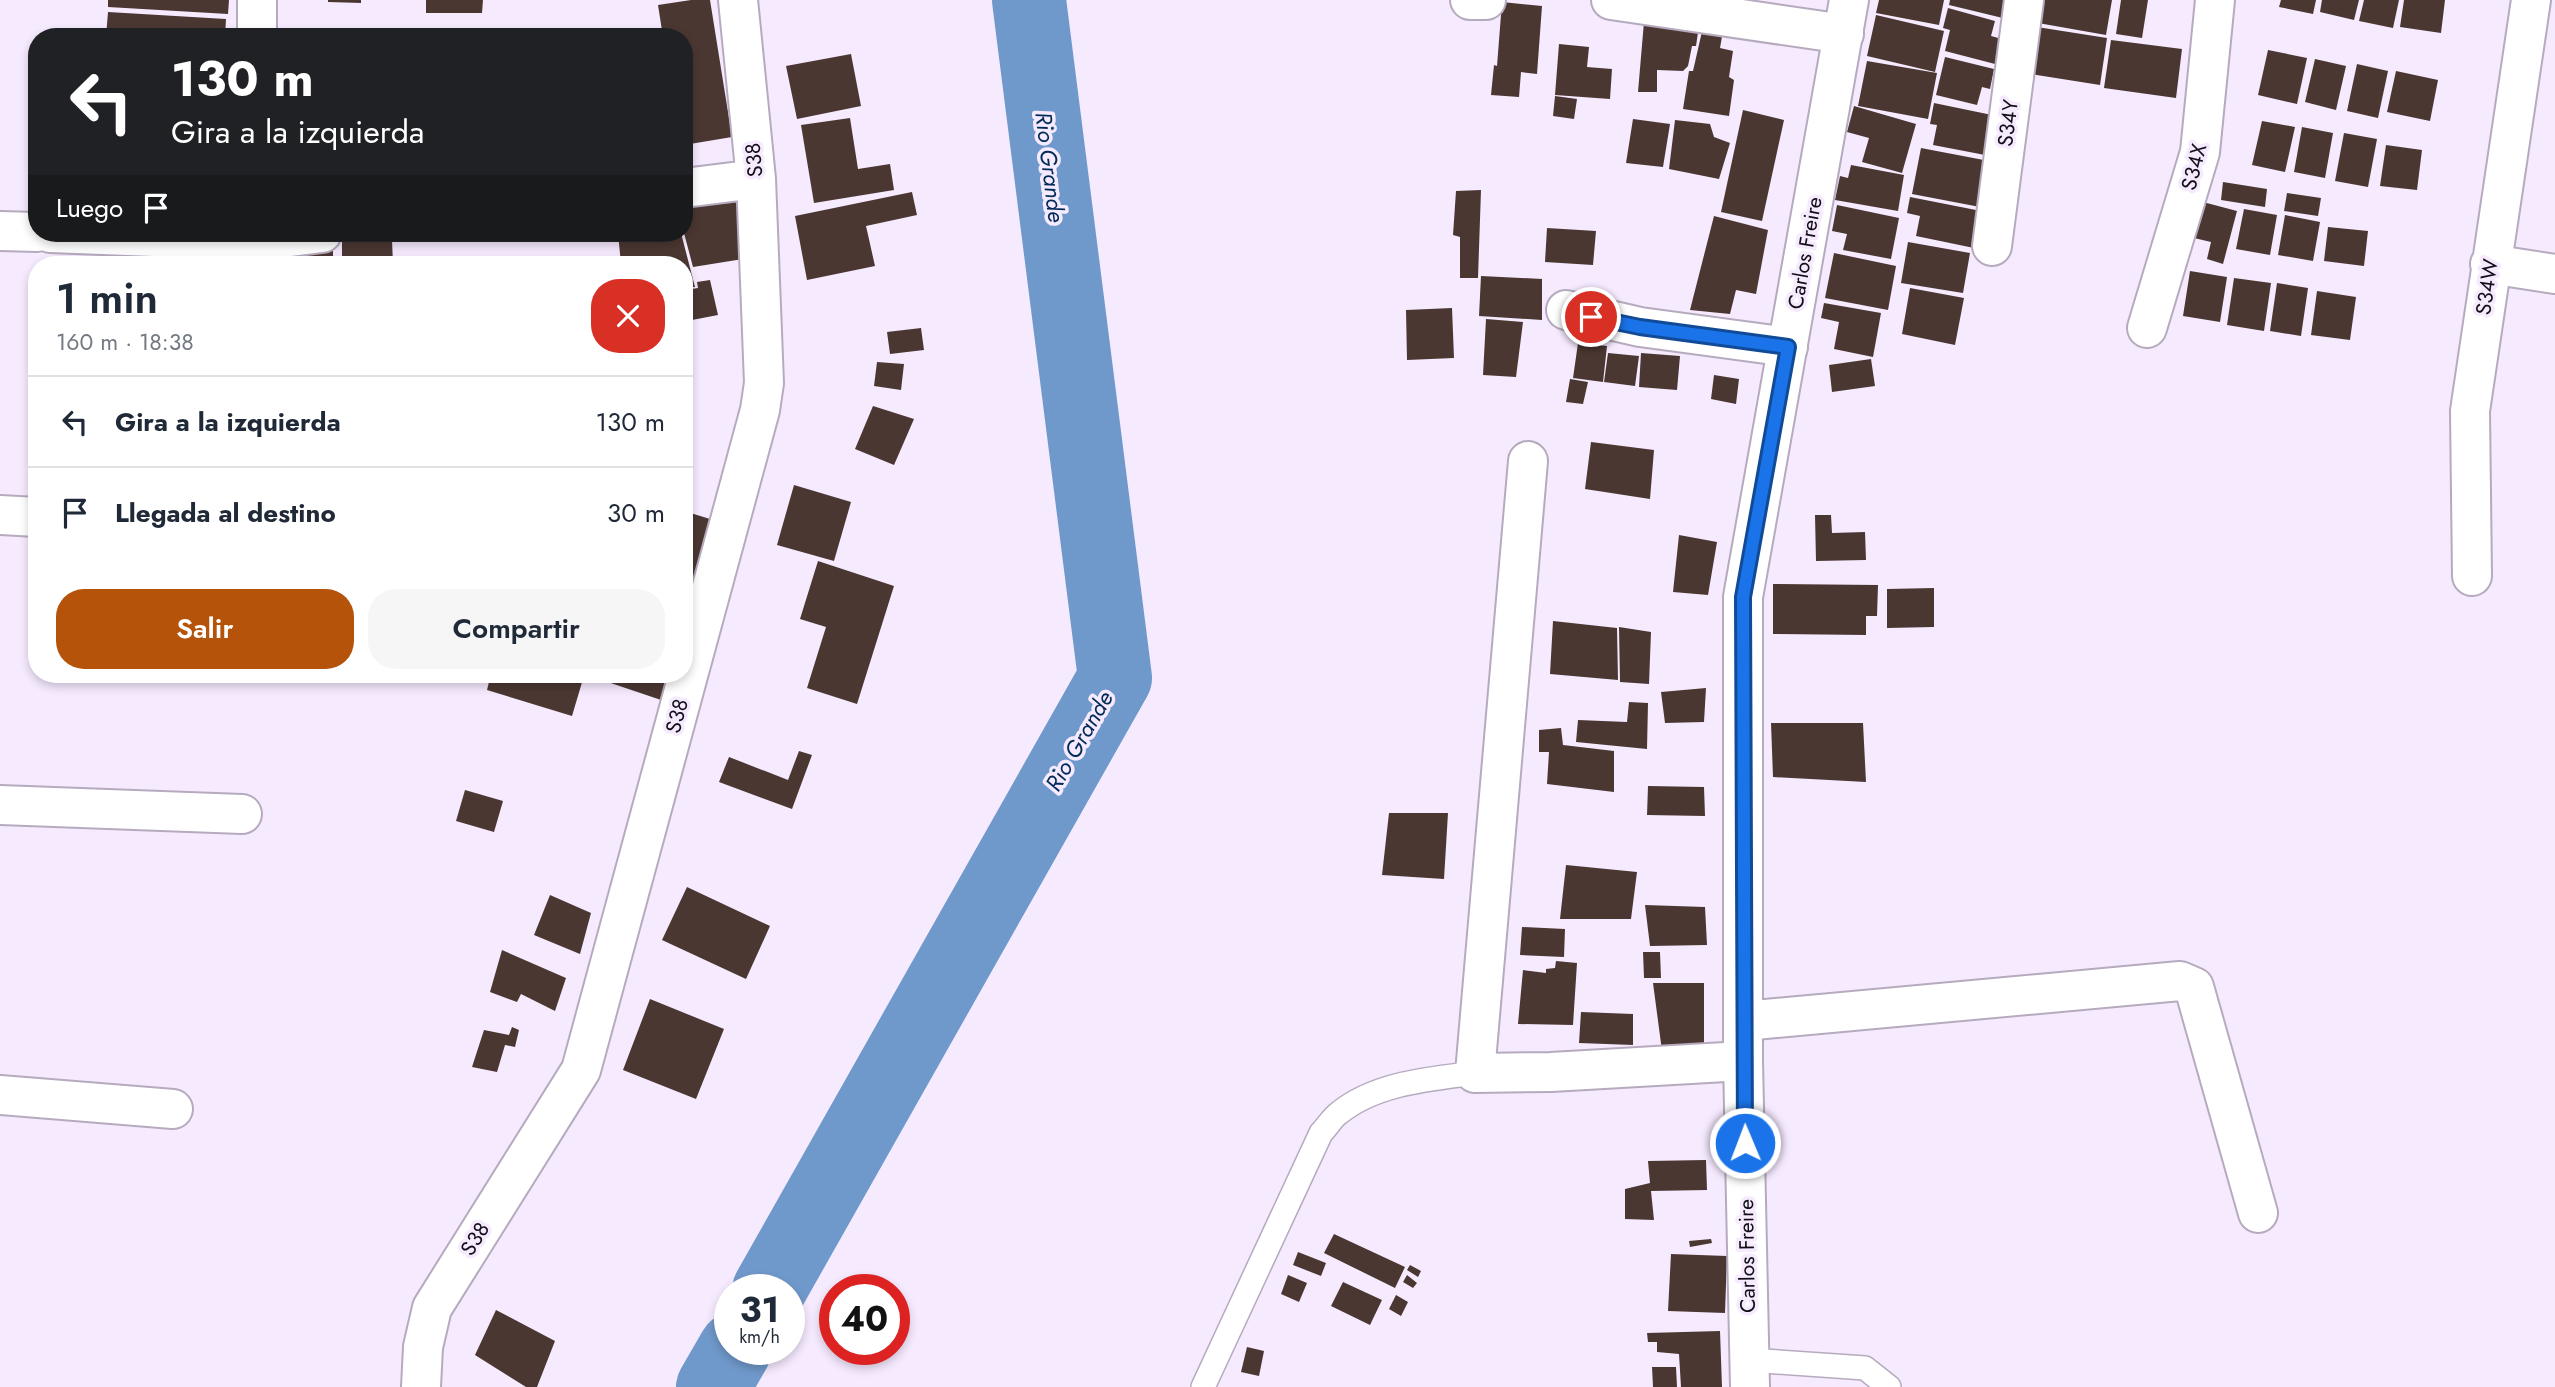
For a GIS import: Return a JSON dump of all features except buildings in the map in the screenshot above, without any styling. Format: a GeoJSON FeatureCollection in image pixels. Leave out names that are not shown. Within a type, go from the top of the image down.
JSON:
{"type":"FeatureCollection","features":[{"type":"Feature","properties":{"kind":"street"},"geometry":{"type":"LineString","coordinates":[[257,0],[257,28]]}},
{"type":"Feature","properties":{"kind":"street","name":"S38"},"geometry":{"type":"LineString","coordinates":[[693,657],[760,410],[764,383],[757,179],[738,0]]}},
{"type":"Feature","properties":{"kind":"street"},"geometry":{"type":"LineString","coordinates":[[1470,0],[1486,0]]}},
{"type":"Feature","properties":{"kind":"street"},"geometry":{"type":"LineString","coordinates":[[1611,0],[1847,17]]}},
{"type":"Feature","properties":{"kind":"street","name":"S34Y"},"geometry":{"type":"LineString","coordinates":[[1992,246],[2024,0]]}},
{"type":"Feature","properties":{"kind":"street","name":"S34X"},"geometry":{"type":"LineString","coordinates":[[2147,328],[2200,152],[2214,0]]}},
{"type":"Feature","properties":{"kind":"street","name":"S34W"},"geometry":{"type":"LineString","coordinates":[[2472,576],[2470,411],[2531,0]]}},
{"type":"Feature","properties":{"kind":"street","name":"Carlos Freire"},"geometry":{"type":"LineString","coordinates":[[1750,1374],[1743,1061],[1743,597],[1847,17]]}},
{"type":"Feature","properties":{"kind":"street"},"geometry":{"type":"LineString","coordinates":[[693,187],[757,179]]}},
{"type":"Feature","properties":{"kind":"street"},"geometry":{"type":"LineString","coordinates":[[0,231],[28,232]]}},
{"type":"Feature","properties":{"kind":"street"},"geometry":{"type":"LineString","coordinates":[[2490,264],[2555,274]]}},
{"type":"Feature","properties":{"kind":"street"},"geometry":{"type":"LineString","coordinates":[[1566,310],[1640,327],[1788,347]]}},
{"type":"Feature","properties":{"kind":"street"},"geometry":{"type":"LineString","coordinates":[[1528,461],[1475,1073],[1551,1072],[1743,1061]]}},
{"type":"Feature","properties":{"kind":"street"},"geometry":{"type":"LineString","coordinates":[[0,515],[28,517]]}},
{"type":"Feature","properties":{"kind":"street","name":"S38"},"geometry":{"type":"LineString","coordinates":[[421,1387],[423,1347],[432,1308],[581,1070],[686,683]]}},
{"type":"Feature","properties":{"kind":"street"},"geometry":{"type":"LineString","coordinates":[[0,805],[242,814]]}},
{"type":"Feature","properties":{"kind":"street"},"geometry":{"type":"LineString","coordinates":[[1744,1021],[2180,981],[2188,983],[2194,987],[2258,1213]]}},
{"type":"Feature","properties":{"kind":"street"},"geometry":{"type":"LineString","coordinates":[[0,1095],[173,1109]]}},
{"type":"Feature","properties":{"kind":"lane"},"geometry":{"type":"LineString","coordinates":[[1203,1387],[1321,1133],[1338,1114],[1366,1096],[1426,1079],[1475,1073]]}},
{"type":"Feature","properties":{"kind":"lane"},"geometry":{"type":"LineString","coordinates":[[1750,1374],[1865,1368],[1889,1387]]}},
{"type":"Feature","properties":{"kind":"waterway","name":"Rio Grande"},"geometry":{"type":"LineString","coordinates":[[778,1274],[1115,678],[1029,0]]}},
{"type":"Feature","properties":{"kind":"waterway","name":"Rio Grande"},"geometry":{"type":"LineString","coordinates":[[713,1387],[726,1365]]}},
{"type":"Feature","properties":{"kind":"route"},"geometry":{"type":"LineString","coordinates":[[1591,317],[1640,327],[1788,347],[1743,597],[1745,1143]]}}]}
